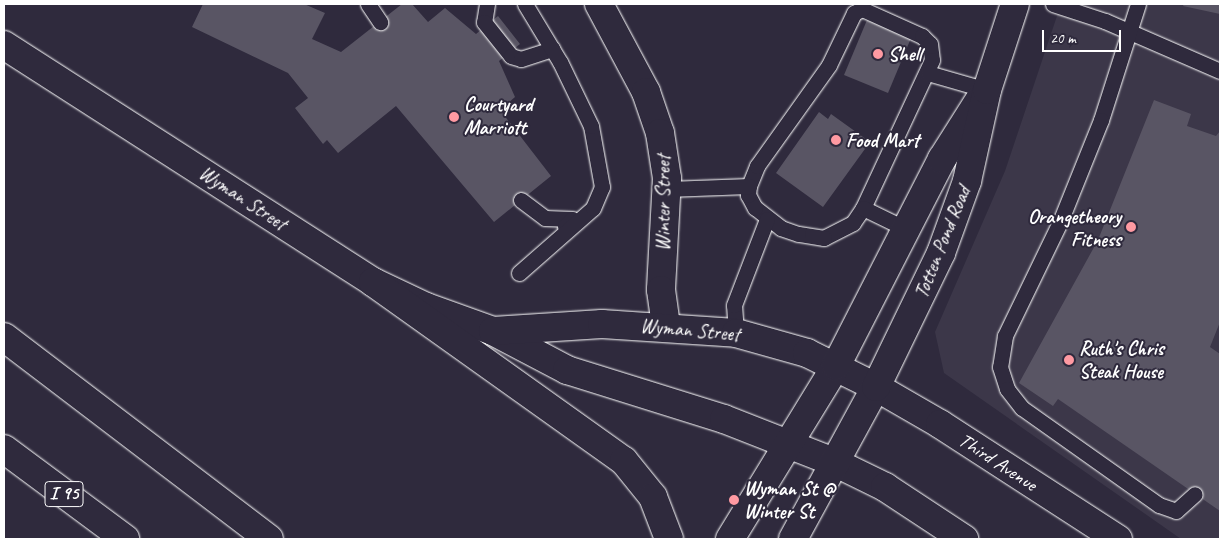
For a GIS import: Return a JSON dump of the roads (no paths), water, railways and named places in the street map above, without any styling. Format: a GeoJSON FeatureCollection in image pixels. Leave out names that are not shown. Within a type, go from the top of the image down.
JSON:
{"type":"FeatureCollection","features":[{"type":"Feature","properties":{"kind":"main road","name":"Winter Street"},"geometry":{"type":"LineString","coordinates":[[599,4],[651,104],[664,152],[667,189],[661,290],[666,326]]}},
{"type":"Feature","properties":{"kind":"main road","name":"Totten Pond Road"},"geometry":{"type":"LineString","coordinates":[[876,387],[923,292],[956,215],[977,144],[986,90],[1015,4]]}},
{"type":"Feature","properties":{"kind":"main road","name":"Wyman Street"},"geometry":{"type":"LineString","coordinates":[[4,45],[373,282],[426,307],[494,331],[567,370],[724,419],[836,463]]}},
{"type":"Feature","properties":{"kind":"main road","name":"Totten Pond Road"},"geometry":{"type":"LineString","coordinates":[[836,366],[942,159],[986,90]]}},
{"type":"Feature","properties":{"kind":"main road"},"geometry":{"type":"LineString","coordinates":[[373,282],[624,461],[653,497],[669,539]]}},
{"type":"Feature","properties":{"kind":"main road","name":"Wyman Street"},"geometry":{"type":"LineString","coordinates":[[494,331],[567,324],[666,326],[736,333],[789,347],[836,366],[876,387]]}},
{"type":"Feature","properties":{"kind":"main road"},"geometry":{"type":"LineString","coordinates":[[4,337],[269,539]]}},
{"type":"Feature","properties":{"kind":"main road"},"geometry":{"type":"LineString","coordinates":[[730,539],[836,366]]}},
{"type":"Feature","properties":{"kind":"main road"},"geometry":{"type":"LineString","coordinates":[[793,539],[876,387]]}},
{"type":"Feature","properties":{"kind":"main road","name":"Third Avenue"},"geometry":{"type":"LineString","coordinates":[[876,387],[940,424],[1118,539]]}},
{"type":"Feature","properties":{"kind":"main road","name":"I 95"},"geometry":{"type":"LineString","coordinates":[[4,448],[125,539]]}},
{"type":"Feature","properties":{"kind":"main road"},"geometry":{"type":"LineString","coordinates":[[836,463],[886,488],[964,539]]}},
{"type":"Feature","properties":{"kind":"lane"},"geometry":{"type":"LineString","coordinates":[[368,4],[380,22]]}},
{"type":"Feature","properties":{"kind":"lane"},"geometry":{"type":"LineString","coordinates":[[487,4],[484,22],[511,56],[521,58],[552,49]]}},
{"type":"Feature","properties":{"kind":"lane"},"geometry":{"type":"LineString","coordinates":[[521,200],[545,218],[572,219],[519,273],[593,208],[601,194],[600,161],[591,126],[552,49],[525,4]]}},
{"type":"Feature","properties":{"kind":"lane"},"geometry":{"type":"LineString","coordinates":[[1053,4],[1129,32],[1220,70]]}},
{"type":"Feature","properties":{"kind":"lane"},"geometry":{"type":"LineString","coordinates":[[1138,4],[1082,170],[1006,336],[1000,367],[1007,389],[1022,408],[1159,505],[1176,510],[1196,494]]}},
{"type":"Feature","properties":{"kind":"lane"},"geometry":{"type":"LineString","coordinates":[[857,10],[927,39],[932,52],[928,73],[864,208],[852,223],[824,238],[798,234],[767,219],[751,201],[749,186],[757,166],[823,74],[850,19],[857,10]]}},
{"type":"Feature","properties":{"kind":"lane"},"geometry":{"type":"LineString","coordinates":[[928,73],[986,90]]}},
{"type":"Feature","properties":{"kind":"lane"},"geometry":{"type":"LineString","coordinates":[[667,189],[749,186]]}},
{"type":"Feature","properties":{"kind":"lane"},"geometry":{"type":"LineString","coordinates":[[864,208],[906,228]]}},
{"type":"Feature","properties":{"kind":"lane"},"geometry":{"type":"LineString","coordinates":[[736,333],[734,305],[767,219]]}},
{"type":"Feature","properties":{"kind":"place","name":"Shell"},"geometry":{"type":"Point","coordinates":[878,54]}},
{"type":"Feature","properties":{"kind":"place","name":"Courtyard Marriott"},"geometry":{"type":"Point","coordinates":[454,117]}},
{"type":"Feature","properties":{"kind":"place","name":"Food Mart"},"geometry":{"type":"Point","coordinates":[836,140]}},
{"type":"Feature","properties":{"kind":"place","name":"Orangetheory Fitness"},"geometry":{"type":"Point","coordinates":[1131,227]}},
{"type":"Feature","properties":{"kind":"place","name":"Ruth's Chris Steak House"},"geometry":{"type":"Point","coordinates":[1069,360]}},
{"type":"Feature","properties":{"kind":"place","name":"Wyman St @ Winter St"},"geometry":{"type":"Point","coordinates":[734,500]}}]}
